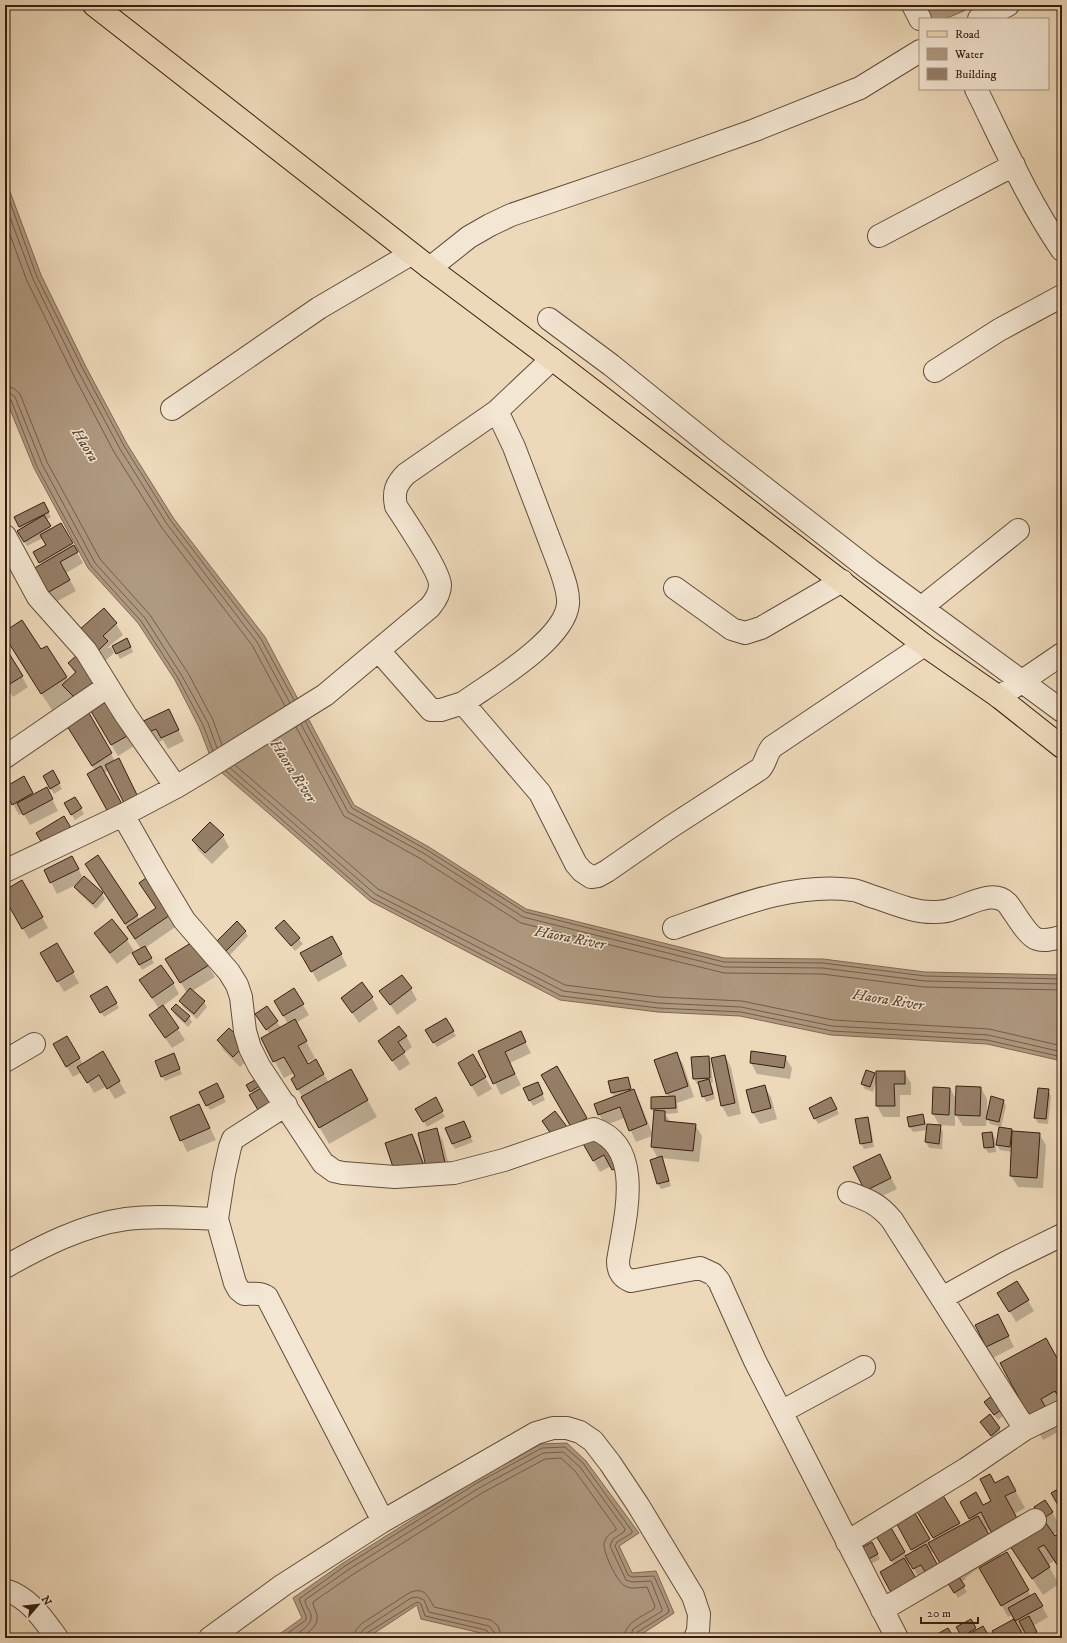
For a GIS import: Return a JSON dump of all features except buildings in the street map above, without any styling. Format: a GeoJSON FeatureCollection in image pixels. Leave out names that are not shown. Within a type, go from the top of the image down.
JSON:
{"type":"FeatureCollection","features":[{"type":"Feature","properties":{"kind":"main road"},"geometry":{"type":"LineString","coordinates":[[98,6],[411,254],[552,358],[924,645],[999,697],[1062,747]]}},
{"type":"Feature","properties":{"kind":"street"},"geometry":{"type":"LineString","coordinates":[[913,5],[920,18]]}},
{"type":"Feature","properties":{"kind":"street"},"geometry":{"type":"LineString","coordinates":[[981,18],[1008,5]]}},
{"type":"Feature","properties":{"kind":"street"},"geometry":{"type":"LineString","coordinates":[[430,268],[469,237],[511,215],[646,170],[756,130],[860,88],[919,52]]}},
{"type":"Feature","properties":{"kind":"street"},"geometry":{"type":"LineString","coordinates":[[976,90],[1043,222],[1062,250]]}},
{"type":"Feature","properties":{"kind":"street"},"geometry":{"type":"LineString","coordinates":[[879,236],[1014,165]]}},
{"type":"Feature","properties":{"kind":"street"},"geometry":{"type":"LineString","coordinates":[[172,409],[319,308],[411,254]]}},
{"type":"Feature","properties":{"kind":"street"},"geometry":{"type":"LineString","coordinates":[[935,371],[1000,330],[1062,296]]}},
{"type":"Feature","properties":{"kind":"street"},"geometry":{"type":"LineString","coordinates":[[549,319],[611,365],[716,450],[870,570],[1062,711]]}},
{"type":"Feature","properties":{"kind":"street"},"geometry":{"type":"LineString","coordinates":[[5,871],[123,815],[176,787],[206,769],[325,695],[430,607],[436,600],[440,584],[438,577],[396,506],[394,497],[395,489],[406,474],[497,411],[552,358]]}},
{"type":"Feature","properties":{"kind":"street"},"geometry":{"type":"LineString","coordinates":[[379,651],[432,710],[441,710],[463,704],[526,658],[553,635],[564,618],[568,604],[565,583],[514,447],[497,411]]}},
{"type":"Feature","properties":{"kind":"street"},"geometry":{"type":"LineString","coordinates":[[922,607],[1018,530]]}},
{"type":"Feature","properties":{"kind":"street"},"geometry":{"type":"LineString","coordinates":[[7,545],[38,596],[86,651],[97,667],[107,686],[176,787]]}},
{"type":"Feature","properties":{"kind":"street"},"geometry":{"type":"LineString","coordinates":[[674,588],[732,629],[745,633],[761,628],[842,582]]}},
{"type":"Feature","properties":{"kind":"street"},"geometry":{"type":"LineString","coordinates":[[463,704],[530,779],[547,806],[576,864],[586,875],[591,877],[598,876],[607,871],[669,828],[760,769],[765,763],[768,751],[772,747],[924,645]]}},
{"type":"Feature","properties":{"kind":"street"},"geometry":{"type":"LineString","coordinates":[[999,697],[1062,654]]}},
{"type":"Feature","properties":{"kind":"street"},"geometry":{"type":"LineString","coordinates":[[5,757],[107,686]]}},
{"type":"Feature","properties":{"kind":"street"},"geometry":{"type":"LineString","coordinates":[[123,815],[184,920],[229,972],[237,985],[241,997],[245,1030],[250,1048],[259,1066],[323,1163],[334,1171],[342,1173],[395,1177],[454,1173],[504,1160],[594,1129],[605,1132],[615,1142],[622,1156],[628,1174],[629,1190],[618,1261],[618,1268],[621,1274],[625,1279],[631,1281],[700,1268],[713,1274],[719,1281],[755,1361],[897,1638]]}},
{"type":"Feature","properties":{"kind":"street"},"geometry":{"type":"LineString","coordinates":[[674,928],[751,901],[782,893],[799,890],[828,889],[855,890],[916,911],[935,912],[953,910],[985,898],[998,897],[1004,899],[1008,903],[1028,931],[1037,939],[1044,940],[1062,937]]}},
{"type":"Feature","properties":{"kind":"street"},"geometry":{"type":"LineString","coordinates":[[5,1061],[34,1044]]}},
{"type":"Feature","properties":{"kind":"street"},"geometry":{"type":"LineString","coordinates":[[286,1105],[233,1139],[224,1174],[217,1219],[235,1283],[239,1290],[244,1294],[263,1294],[270,1301],[383,1521]]}},
{"type":"Feature","properties":{"kind":"street"},"geometry":{"type":"LineString","coordinates":[[849,1193],[875,1203],[884,1210],[892,1220],[1025,1429]]}},
{"type":"Feature","properties":{"kind":"street"},"geometry":{"type":"LineString","coordinates":[[5,1268],[66,1236],[93,1226],[125,1219],[158,1216],[217,1219]]}},
{"type":"Feature","properties":{"kind":"street"},"geometry":{"type":"LineString","coordinates":[[942,1298],[1005,1263],[1062,1235]]}},
{"type":"Feature","properties":{"kind":"street"},"geometry":{"type":"LineString","coordinates":[[781,1412],[864,1367]]}},
{"type":"Feature","properties":{"kind":"street"},"geometry":{"type":"LineString","coordinates":[[847,1542],[966,1468],[1025,1429],[1062,1411]]}},
{"type":"Feature","properties":{"kind":"street"},"geometry":{"type":"LineString","coordinates":[[210,1638],[283,1584],[383,1521],[536,1433],[553,1428],[567,1428],[574,1430],[593,1441],[610,1463],[638,1505],[693,1596],[699,1614],[698,1631],[695,1638]]}},
{"type":"Feature","properties":{"kind":"street"},"geometry":{"type":"LineString","coordinates":[[882,1610],[1035,1520]]}},
{"type":"Feature","properties":{"kind":"street"},"geometry":{"type":"LineString","coordinates":[[5,1590],[26,1601],[41,1616],[57,1638]]}},
{"type":"Feature","properties":{"kind":"water"},"geometry":{"type":"Polygon","coordinates":[[[925,5],[976,5],[945,18],[932,18],[925,5]]]}},
{"type":"Feature","properties":{"kind":"water"},"geometry":{"type":"Polygon","coordinates":[[[5,170],[9,189],[41,275],[86,367],[127,444],[174,519],[265,637],[354,805],[429,847],[526,909],[724,958],[823,959],[925,972],[1062,975],[1062,1061],[987,1044],[831,1035],[740,1016],[658,1012],[560,1000],[370,901],[214,766],[199,727],[175,680],[138,623],[88,568],[34,468],[5,397],[5,170]]]}},
{"type":"Feature","properties":{"kind":"water"},"geometry":{"type":"Polygon","coordinates":[[[567,1443],[586,1461],[639,1533],[619,1546],[632,1573],[656,1571],[674,1613],[636,1638],[487,1638],[485,1634],[421,1619],[417,1605],[367,1638],[274,1638],[302,1618],[293,1598],[343,1563],[475,1480],[541,1444],[567,1443]]]}},
{"type":"Feature","properties":{"kind":"water label","name":"Haora"},"geometry":{"type":"Point","coordinates":[85,445]}},
{"type":"Feature","properties":{"kind":"water label","name":"Haora River"},"geometry":{"type":"Point","coordinates":[293,771]}},
{"type":"Feature","properties":{"kind":"water label","name":"Haora River"},"geometry":{"type":"Point","coordinates":[570,938]}},
{"type":"Feature","properties":{"kind":"water label","name":"Haora River"},"geometry":{"type":"Point","coordinates":[888,1000]}}]}
